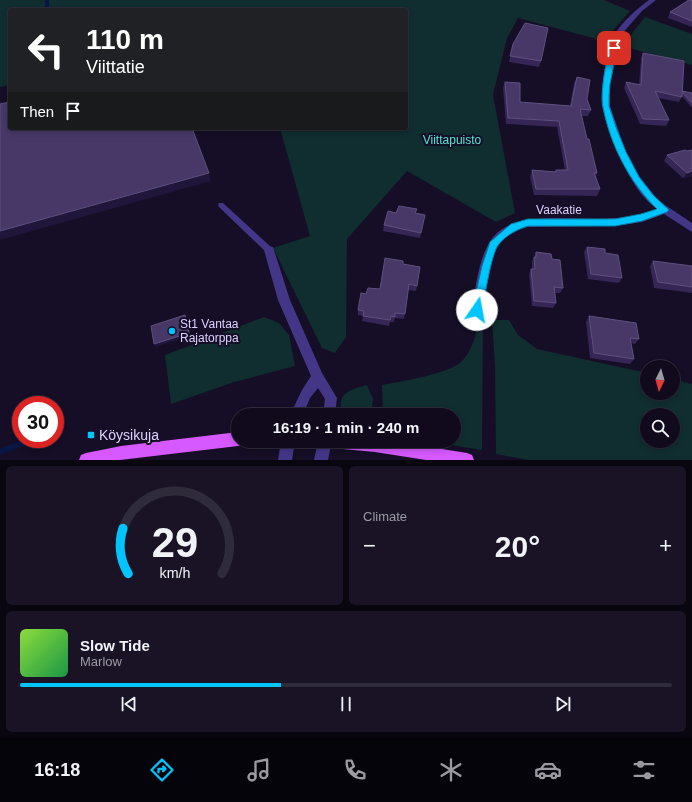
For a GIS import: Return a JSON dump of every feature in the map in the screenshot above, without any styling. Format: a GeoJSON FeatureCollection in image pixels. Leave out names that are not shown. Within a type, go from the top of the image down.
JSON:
{"type":"FeatureCollection","features":[{"type":"Feature","properties":{"kind":"main road"},"geometry":{"type":"LineString","coordinates":[[86,460],[121,453],[231,440]]}},
{"type":"Feature","properties":{"kind":"main road"},"geometry":{"type":"LineString","coordinates":[[393,448],[467,460]]}},
{"type":"Feature","properties":{"kind":"street"},"geometry":{"type":"LineString","coordinates":[[654,0],[640,10],[618,35],[606,84],[606,106],[622,152],[636,178],[650,197],[664,210],[692,228]]}},
{"type":"Feature","properties":{"kind":"street","name":"Vaakatie"},"geometry":{"type":"LineString","coordinates":[[477,310],[486,266],[494,242],[515,226],[528,223],[615,222],[642,218],[664,210]]}},
{"type":"Feature","properties":{"kind":"street"},"geometry":{"type":"LineString","coordinates":[[269,250],[284,300],[318,377],[331,398],[330,408]]}},
{"type":"Feature","properties":{"kind":"street"},"geometry":{"type":"LineString","coordinates":[[299,408],[306,394],[318,377]]}},
{"type":"Feature","properties":{"kind":"street"},"geometry":{"type":"LineString","coordinates":[[285,460],[287,448]]}},
{"type":"Feature","properties":{"kind":"street"},"geometry":{"type":"LineString","coordinates":[[321,460],[324,448]]}},
{"type":"Feature","properties":{"kind":"lane"},"geometry":{"type":"LineString","coordinates":[[221,205],[269,250]]}},
{"type":"Feature","properties":{"kind":"green space","name":"Viittapuisto"},"geometry":{"type":"Polygon","coordinates":[[[0,0],[604,0],[630,11],[604,41],[518,18],[507,38],[493,95],[515,213],[496,222],[407,171],[347,239],[346,337],[335,353],[322,348],[273,248],[310,236],[281,130],[408,130],[408,8],[8,8],[8,85],[0,87],[0,0]]]}},
{"type":"Feature","properties":{"kind":"green space"},"geometry":{"type":"Polygon","coordinates":[[[645,17],[692,34],[692,65],[625,47],[633,32],[645,17]]]}},
{"type":"Feature","properties":{"kind":"green space"},"geometry":{"type":"Polygon","coordinates":[[[264,317],[279,323],[289,335],[295,366],[234,382],[171,404],[165,355],[264,317]]]}},
{"type":"Feature","properties":{"kind":"green space"},"geometry":{"type":"Polygon","coordinates":[[[492,320],[509,320],[518,335],[537,349],[640,371],[640,400],[680,400],[680,381],[692,384],[692,460],[528,460],[496,454],[495,367],[492,320]]]}},
{"type":"Feature","properties":{"kind":"green space"},"geometry":{"type":"Polygon","coordinates":[[[480,322],[483,325],[482,450],[461,447],[461,408],[383,408],[382,385],[425,376],[448,369],[462,361],[473,343],[480,322]]]}},
{"type":"Feature","properties":{"kind":"green space"},"geometry":{"type":"Polygon","coordinates":[[[367,385],[373,399],[372,408],[341,408],[342,397],[356,388],[367,385]]]}},
{"type":"Feature","properties":{"kind":"building"},"geometry":{"type":"Polygon","coordinates":[[[689,0],[692,0],[692,21],[670,12],[689,0]]]}},
{"type":"Feature","properties":{"kind":"building"},"geometry":{"type":"Polygon","coordinates":[[[525,23],[548,28],[541,61],[510,56],[513,44],[525,23]]]}},
{"type":"Feature","properties":{"kind":"building"},"geometry":{"type":"Polygon","coordinates":[[[643,53],[684,61],[682,97],[655,91],[669,120],[643,119],[626,82],[641,85],[643,53]]]}},
{"type":"Feature","properties":{"kind":"building"},"geometry":{"type":"Polygon","coordinates":[[[577,77],[590,80],[587,99],[591,110],[580,109],[597,173],[594,173],[600,189],[536,189],[532,170],[556,172],[556,170],[568,170],[559,121],[508,118],[505,82],[520,83],[520,102],[571,106],[577,77]]]}},
{"type":"Feature","properties":{"kind":"building"},"geometry":{"type":"Polygon","coordinates":[[[682,92],[692,93],[692,103],[682,92]]]}},
{"type":"Feature","properties":{"kind":"building"},"geometry":{"type":"Polygon","coordinates":[[[8,102],[8,130],[193,130],[209,173],[0,231],[0,104],[8,102]]]}},
{"type":"Feature","properties":{"kind":"building"},"geometry":{"type":"Polygon","coordinates":[[[685,150],[692,150],[692,171],[687,173],[667,155],[685,150]]]}},
{"type":"Feature","properties":{"kind":"building"},"geometry":{"type":"Polygon","coordinates":[[[399,206],[417,209],[415,213],[425,215],[421,233],[384,225],[388,211],[396,213],[399,206]]]}},
{"type":"Feature","properties":{"kind":"building"},"geometry":{"type":"Polygon","coordinates":[[[587,247],[605,249],[605,253],[618,255],[622,278],[591,274],[587,247]]]}},
{"type":"Feature","properties":{"kind":"building"},"geometry":{"type":"Polygon","coordinates":[[[536,252],[551,254],[552,259],[560,260],[563,288],[554,287],[556,303],[534,301],[531,269],[535,269],[534,257],[536,257],[536,252]]]}},
{"type":"Feature","properties":{"kind":"building"},"geometry":{"type":"Polygon","coordinates":[[[385,258],[403,261],[403,264],[420,267],[417,286],[409,284],[405,314],[395,313],[395,317],[391,316],[390,320],[363,316],[364,311],[358,310],[361,293],[366,294],[368,288],[380,289],[385,258]]]}},
{"type":"Feature","properties":{"kind":"building"},"geometry":{"type":"Polygon","coordinates":[[[653,261],[692,266],[692,287],[658,282],[653,261]]]}},
{"type":"Feature","properties":{"kind":"building"},"geometry":{"type":"Polygon","coordinates":[[[185,315],[189,333],[154,344],[151,326],[185,315]]]}},
{"type":"Feature","properties":{"kind":"building"},"geometry":{"type":"Polygon","coordinates":[[[589,316],[636,323],[639,339],[630,338],[634,359],[594,353],[589,316]]]}},
{"type":"Feature","properties":{"kind":"waterway"},"geometry":{"type":"LineString","coordinates":[[47,0],[47,8]]}},
{"type":"Feature","properties":{"kind":"waterway"},"geometry":{"type":"LineString","coordinates":[[0,452],[12,447]]}},
{"type":"Feature","properties":{"kind":"place","name":"St1 Vantaa Rajatorppa"},"geometry":{"type":"Point","coordinates":[172,331]}},
{"type":"Feature","properties":{"kind":"place","name":"Köysikuja"},"geometry":{"type":"Point","coordinates":[91,435]}},
{"type":"Feature","properties":{"kind":"route"},"geometry":{"type":"LineString","coordinates":[[477,310],[486,266],[494,242],[515,226],[528,223],[615,222],[642,218],[664,210],[650,197],[636,178],[622,152],[613,130],[606,106],[606,84],[614,48]]}}]}
